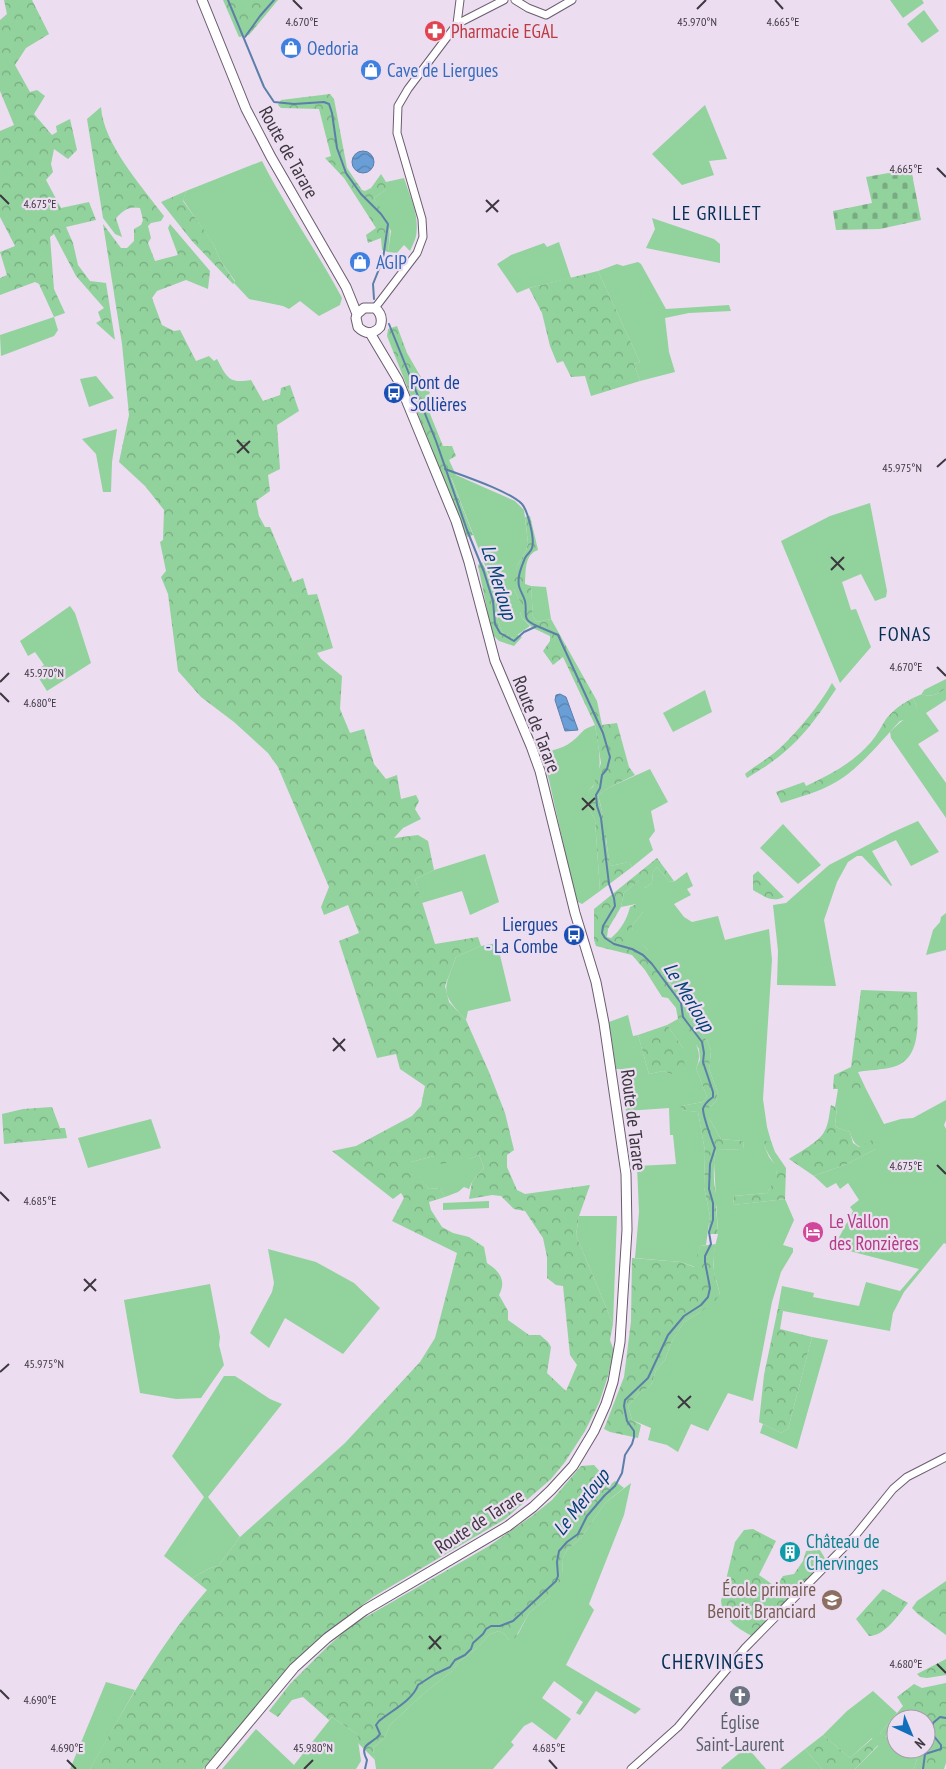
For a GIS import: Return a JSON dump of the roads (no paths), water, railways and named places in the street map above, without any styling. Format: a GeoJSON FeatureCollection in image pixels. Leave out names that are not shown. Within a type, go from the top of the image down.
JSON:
{"type":"FeatureCollection","features":[{"type":"Feature","properties":{"kind":"main road","name":"Route de Tarare"},"geometry":{"type":"LineString","coordinates":[[202,0],[250,117],[346,287],[357,314]]}},
{"type":"Feature","properties":{"kind":"main road"},"geometry":{"type":"LineString","coordinates":[[346,287],[370,308],[380,314],[382,318],[382,323],[374,331],[365,332],[356,323],[357,314],[370,308]]}},
{"type":"Feature","properties":{"kind":"main road","name":"Route de Tarare"},"geometry":{"type":"LineString","coordinates":[[210,1769],[294,1668],[327,1638],[365,1610],[508,1526],[551,1490],[573,1466],[594,1431],[613,1382],[620,1342],[627,1230],[626,1174],[604,1022],[596,982],[574,913],[545,792],[531,746],[495,661],[469,562],[456,521],[398,380],[374,331]]}},
{"type":"Feature","properties":{"kind":"street"},"geometry":{"type":"LineString","coordinates":[[370,308],[417,253],[423,237],[422,218],[397,134],[398,106],[408,89],[457,24],[460,0]]}},
{"type":"Feature","properties":{"kind":"street"},"geometry":{"type":"LineString","coordinates":[[457,24],[504,0]]}},
{"type":"Feature","properties":{"kind":"street"},"geometry":{"type":"LineString","coordinates":[[515,0],[534,11],[546,15],[572,0]]}},
{"type":"Feature","properties":{"kind":"street"},"geometry":{"type":"LineString","coordinates":[[631,1769],[678,1727],[745,1648],[855,1536],[894,1489],[907,1477],[946,1457]]}},
{"type":"Feature","properties":{"kind":"water"},"geometry":{"type":"Polygon","coordinates":[[[363,151],[371,154],[374,162],[371,170],[363,173],[355,170],[352,162],[355,154],[363,151]]]}},
{"type":"Feature","properties":{"kind":"water"},"geometry":{"type":"Polygon","coordinates":[[[560,694],[566,697],[578,730],[565,731],[555,700],[556,695],[560,694]]]}},
{"type":"Feature","properties":{"kind":"waterway","name":"Le Merloup"},"geometry":{"type":"LineString","coordinates":[[228,0],[264,87],[274,102],[294,104],[324,102],[329,104],[337,148],[346,173],[361,194],[388,224],[383,259],[373,284],[374,299]]}},
{"type":"Feature","properties":{"kind":"waterway"},"geometry":{"type":"LineString","coordinates":[[245,37],[274,0]]}},
{"type":"Feature","properties":{"kind":"waterway","name":"Le Merloup"},"geometry":{"type":"LineString","coordinates":[[365,1769],[367,1760],[364,1750],[380,1734],[376,1725],[379,1721],[407,1700],[418,1685],[450,1667],[455,1660],[465,1655],[486,1629],[513,1621],[556,1581],[559,1551],[578,1534],[587,1516],[615,1486],[622,1473],[625,1455],[634,1437],[634,1431],[627,1421],[624,1406],[625,1400],[648,1378],[668,1335],[684,1316],[701,1305],[708,1297],[710,1288],[705,1256],[711,1244],[709,1232],[713,1220],[713,1203],[709,1189],[710,1164],[715,1148],[703,1112],[704,1105],[713,1097],[713,1092],[703,1062],[702,1042],[683,1017],[681,1003],[652,964],[643,955],[632,949],[614,944],[605,938],[602,933],[603,926],[615,906],[609,884],[601,818],[596,795],[610,757],[603,733],[558,635],[537,626],[524,632],[514,641],[500,633],[495,624],[493,601],[484,572],[467,530],[436,441],[389,324]]}},
{"type":"Feature","properties":{"kind":"waterway"},"geometry":{"type":"LineString","coordinates":[[445,469],[486,484],[522,504],[527,513],[533,544],[525,558],[519,576],[519,584],[525,601],[528,621],[537,626]]}},
{"type":"Feature","properties":{"kind":"waterway"},"geometry":{"type":"LineString","coordinates":[[923,1769],[925,1754],[941,1749],[941,1745],[933,1735],[933,1723],[940,1717],[946,1718]]}},
{"type":"Feature","properties":{"kind":"place","name":"Pharmacie EGAL"},"geometry":{"type":"Point","coordinates":[435,31]}},
{"type":"Feature","properties":{"kind":"place","name":"Oedoria"},"geometry":{"type":"Point","coordinates":[291,48]}},
{"type":"Feature","properties":{"kind":"place","name":"Cave de Liergues"},"geometry":{"type":"Point","coordinates":[371,70]}},
{"type":"Feature","properties":{"kind":"place","name":"AGIP"},"geometry":{"type":"Point","coordinates":[360,262]}},
{"type":"Feature","properties":{"kind":"place","name":"Pont de Sollières"},"geometry":{"type":"Point","coordinates":[394,393]}},
{"type":"Feature","properties":{"kind":"place","name":"Liergues - La Combe"},"geometry":{"type":"Point","coordinates":[574,935]}},
{"type":"Feature","properties":{"kind":"place","name":"Le Vallon des Ronzières"},"geometry":{"type":"Point","coordinates":[813,1232]}},
{"type":"Feature","properties":{"kind":"place","name":"Château de Chervinges"},"geometry":{"type":"Point","coordinates":[790,1552]}},
{"type":"Feature","properties":{"kind":"place","name":"École primaire Benoit Branciard"},"geometry":{"type":"Point","coordinates":[832,1600]}},
{"type":"Feature","properties":{"kind":"place","name":"Église Saint-Laurent"},"geometry":{"type":"Point","coordinates":[740,1696]}},
{"type":"Feature","properties":{"kind":"district","name":"LE GRILLET"},"geometry":{"type":"Point","coordinates":[717,213]}},
{"type":"Feature","properties":{"kind":"district","name":"FONAS"},"geometry":{"type":"Point","coordinates":[905,634]}},
{"type":"Feature","properties":{"kind":"district","name":"CHERVINGES"},"geometry":{"type":"Point","coordinates":[713,1661]}}]}
